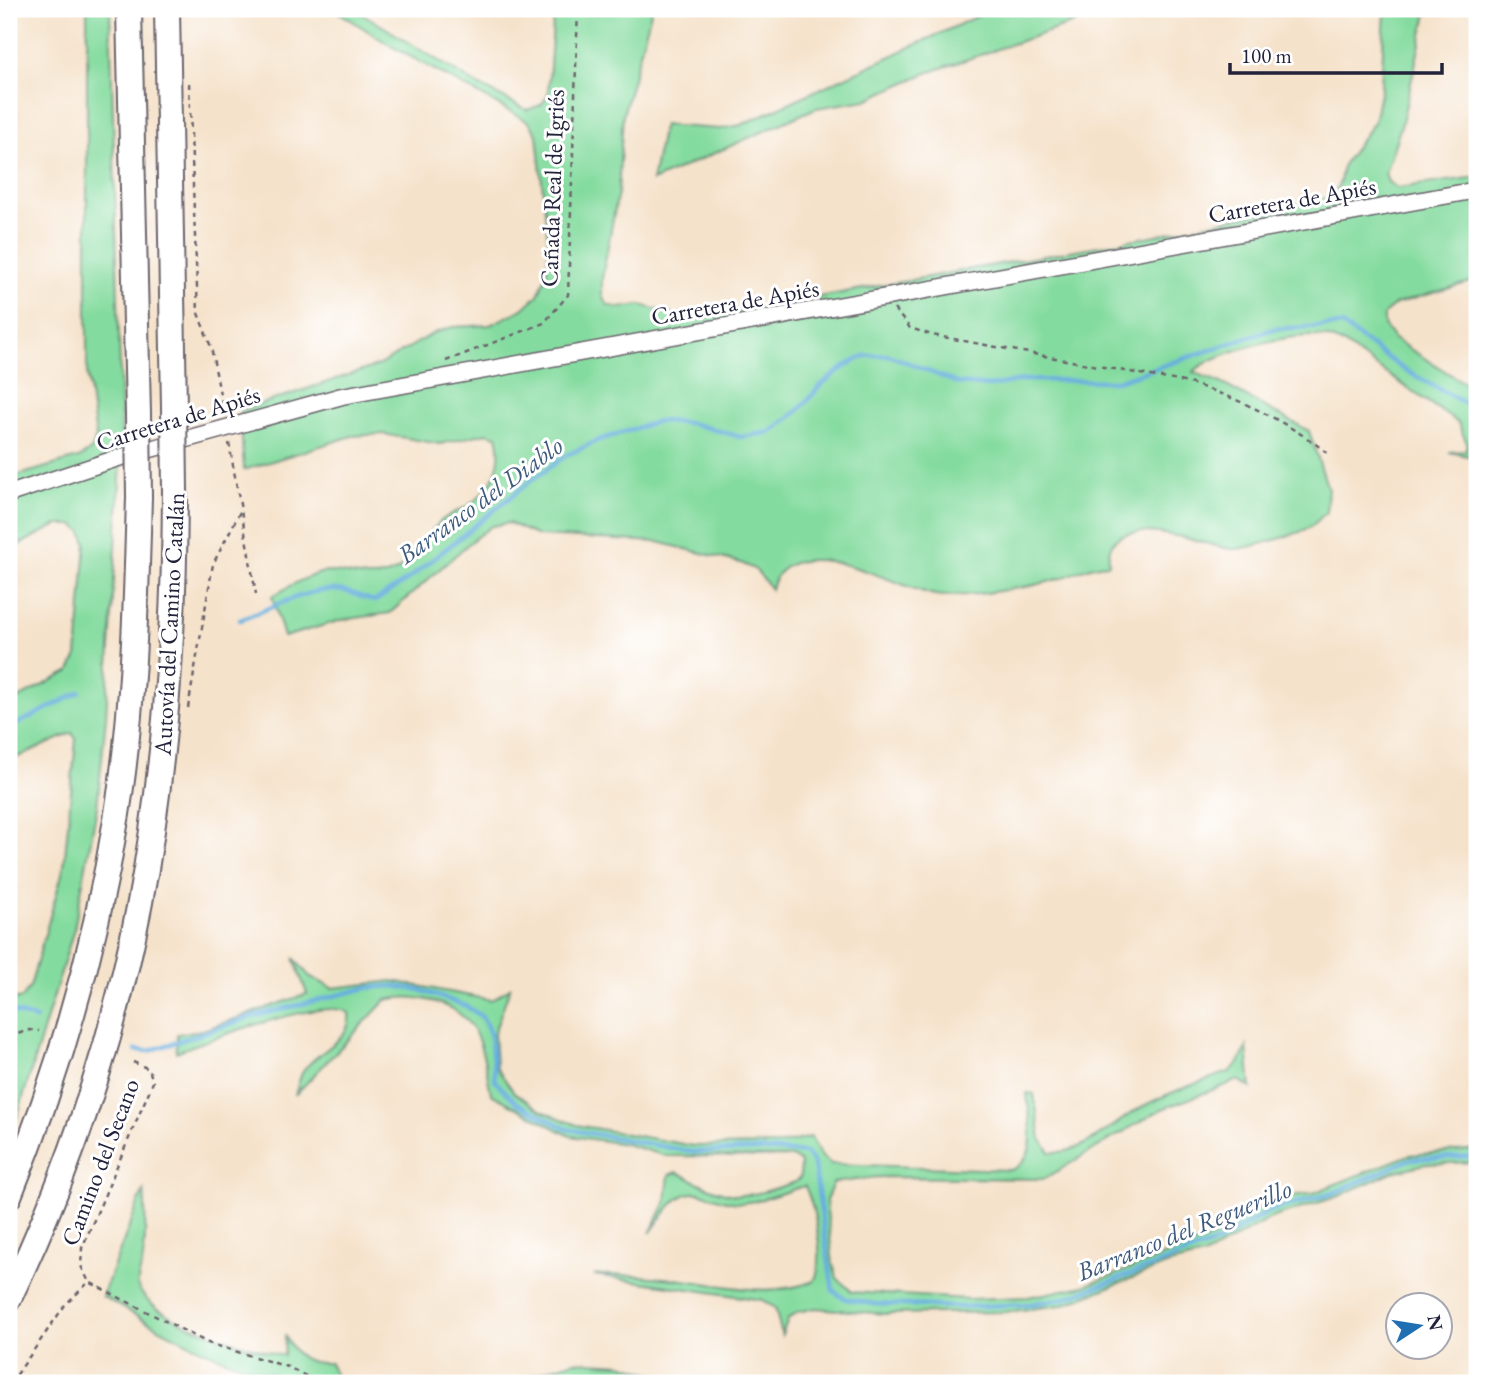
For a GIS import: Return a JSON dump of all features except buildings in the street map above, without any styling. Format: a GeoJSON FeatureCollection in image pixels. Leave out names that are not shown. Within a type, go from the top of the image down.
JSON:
{"type":"FeatureCollection","features":[{"type":"Feature","properties":{"kind":"highway","name":"Autovía del Camino Catalán"},"geometry":{"type":"LineString","coordinates":[[9,1196],[57,1069],[91,948],[105,884],[129,720],[136,611],[139,497],[129,9]]}},
{"type":"Feature","properties":{"kind":"highway","name":"Autovía del Camino Catalán"},"geometry":{"type":"LineString","coordinates":[[9,1298],[62,1179],[113,1025],[135,935],[150,857],[166,741],[174,612],[175,491],[167,9]]}},
{"type":"Feature","properties":{"kind":"street","name":"Carretera de Apiés"},"geometry":{"type":"LineString","coordinates":[[9,494],[226,427],[342,396],[1477,190]]}},
{"type":"Feature","properties":{"kind":"path","name":"Cañada Real de Igriés"},"geometry":{"type":"LineString","coordinates":[[438,365],[544,323],[568,295],[578,9]]}},
{"type":"Feature","properties":{"kind":"path"},"geometry":{"type":"LineString","coordinates":[[189,78],[198,313],[211,348],[256,594]]}},
{"type":"Feature","properties":{"kind":"path"},"geometry":{"type":"LineString","coordinates":[[887,297],[899,318],[910,328],[932,335],[1189,383],[1217,391],[1270,416],[1329,454]]}},
{"type":"Feature","properties":{"kind":"path"},"geometry":{"type":"LineString","coordinates":[[188,708],[213,564],[240,510]]}},
{"type":"Feature","properties":{"kind":"path"},"geometry":{"type":"LineString","coordinates":[[9,1037],[29,1030],[39,1031]]}},
{"type":"Feature","properties":{"kind":"path","name":"Camino del Secano"},"geometry":{"type":"LineString","coordinates":[[133,1062],[149,1069],[153,1082],[82,1248],[80,1266],[89,1282],[208,1343],[288,1367],[320,1383]]}},
{"type":"Feature","properties":{"kind":"path"},"geometry":{"type":"LineString","coordinates":[[11,1383],[65,1305],[89,1282]]}},
{"type":"Feature","properties":{"kind":"green space"},"geometry":{"type":"Polygon","coordinates":[[[87,9],[110,9],[122,445],[106,717],[97,807],[74,929],[9,1144],[9,1001],[22,998],[30,987],[64,867],[76,739],[72,733],[9,761],[9,703],[70,671],[77,656],[86,543],[82,532],[74,525],[57,525],[9,550],[9,478],[81,457],[92,449],[96,437],[87,373],[87,9]]]}},
{"type":"Feature","properties":{"kind":"green space"},"geometry":{"type":"Polygon","coordinates":[[[334,9],[355,9],[476,84],[527,110],[541,105],[548,95],[554,9],[652,9],[623,115],[618,193],[602,278],[602,296],[608,305],[619,308],[641,305],[693,320],[1147,237],[1332,197],[1340,182],[1343,165],[1374,122],[1381,89],[1385,9],[1428,9],[1401,126],[1385,173],[1388,182],[1397,188],[1477,177],[1477,280],[1396,304],[1384,314],[1384,325],[1394,339],[1477,391],[1477,458],[1449,452],[1465,451],[1467,443],[1458,423],[1344,344],[1324,337],[1293,337],[1237,350],[1204,364],[1193,372],[1221,383],[1309,431],[1328,489],[1326,512],[1310,527],[1295,534],[1232,549],[1157,533],[1137,532],[1121,536],[1111,546],[1109,564],[1032,585],[996,592],[946,596],[917,590],[870,572],[820,560],[799,561],[782,570],[771,589],[756,570],[741,563],[658,542],[538,536],[509,523],[492,526],[475,538],[390,613],[342,620],[284,637],[272,596],[315,574],[331,572],[378,577],[401,568],[441,521],[469,505],[484,491],[495,475],[499,446],[497,436],[486,433],[440,444],[383,434],[352,436],[244,470],[240,411],[379,365],[434,333],[452,327],[490,325],[523,309],[538,295],[546,276],[549,249],[537,135],[529,122],[391,46],[334,9]]]}},
{"type":"Feature","properties":{"kind":"green space"},"geometry":{"type":"Polygon","coordinates":[[[993,9],[1094,9],[1090,16],[1071,24],[924,74],[866,100],[816,108],[652,181],[663,125],[720,129],[741,125],[993,9]]]}},
{"type":"Feature","properties":{"kind":"green space"},"geometry":{"type":"Polygon","coordinates":[[[294,958],[309,976],[332,988],[393,981],[491,1000],[510,988],[494,1033],[496,1067],[514,1092],[542,1111],[577,1125],[694,1146],[779,1145],[811,1137],[820,1155],[831,1164],[1011,1170],[1020,1164],[1030,1147],[1031,1126],[1027,1093],[1034,1094],[1041,1139],[1050,1152],[1062,1152],[1098,1137],[1131,1113],[1152,1102],[1229,1072],[1239,1063],[1247,1047],[1251,1088],[1239,1080],[1162,1109],[1044,1179],[878,1177],[833,1183],[826,1201],[833,1264],[837,1278],[852,1292],[968,1299],[1028,1297],[1084,1286],[1211,1238],[1234,1226],[1265,1200],[1313,1193],[1409,1155],[1477,1149],[1477,1162],[1426,1164],[1392,1172],[1339,1196],[1271,1218],[1204,1256],[1169,1264],[1062,1305],[1006,1312],[885,1314],[815,1308],[798,1312],[788,1319],[782,1335],[775,1308],[762,1300],[594,1275],[655,1277],[768,1290],[814,1281],[819,1248],[815,1220],[805,1186],[741,1203],[704,1194],[686,1194],[672,1204],[650,1233],[666,1202],[669,1175],[677,1172],[710,1188],[734,1195],[760,1193],[800,1178],[801,1163],[792,1157],[666,1156],[625,1144],[570,1136],[491,1094],[482,1050],[471,1026],[454,1010],[432,1001],[408,998],[386,1000],[295,1095],[302,1073],[308,1065],[345,1032],[349,1013],[336,1009],[292,1015],[238,1030],[176,1052],[177,1034],[203,1030],[307,994],[294,958]]]}},
{"type":"Feature","properties":{"kind":"green space"},"geometry":{"type":"Polygon","coordinates":[[[144,1189],[145,1242],[138,1285],[145,1298],[160,1310],[202,1331],[284,1356],[285,1335],[302,1358],[330,1363],[339,1383],[307,1381],[245,1367],[186,1342],[102,1296],[144,1189]]]}},
{"type":"Feature","properties":{"kind":"green space"},"geometry":{"type":"Polygon","coordinates":[[[574,1361],[622,1364],[683,1383],[508,1383],[574,1361]]]}},
{"type":"Feature","properties":{"kind":"waterway","name":"Barranco del Diablo"},"geometry":{"type":"LineString","coordinates":[[240,620],[317,591],[344,591],[375,601],[406,581],[567,455],[599,440],[659,421],[690,423],[741,437],[771,432],[799,410],[822,384],[847,365],[865,356],[889,355],[957,383],[990,386],[1023,380],[1117,381],[1273,329],[1342,325],[1403,369],[1468,405],[1477,415]]}},
{"type":"Feature","properties":{"kind":"waterway","name":"Barranco del Diablo"},"geometry":{"type":"LineString","coordinates":[[9,728],[80,692]]}},
{"type":"Feature","properties":{"kind":"waterway","name":"Barranco del Reguerillo"},"geometry":{"type":"LineString","coordinates":[[136,1050],[149,1051],[251,1017],[366,988],[394,986],[420,990],[466,1006],[482,1017],[490,1033],[495,1081],[517,1103],[567,1129],[693,1152],[763,1150],[806,1153],[814,1165],[833,1291],[846,1299],[874,1304],[963,1307],[1031,1304],[1066,1298],[1218,1242],[1269,1211],[1333,1193],[1411,1159],[1477,1156]]}},
{"type":"Feature","properties":{"kind":"waterway","name":"Barranco del Reguerillo"},"geometry":{"type":"LineString","coordinates":[[9,1011],[36,1019]]}}]}
